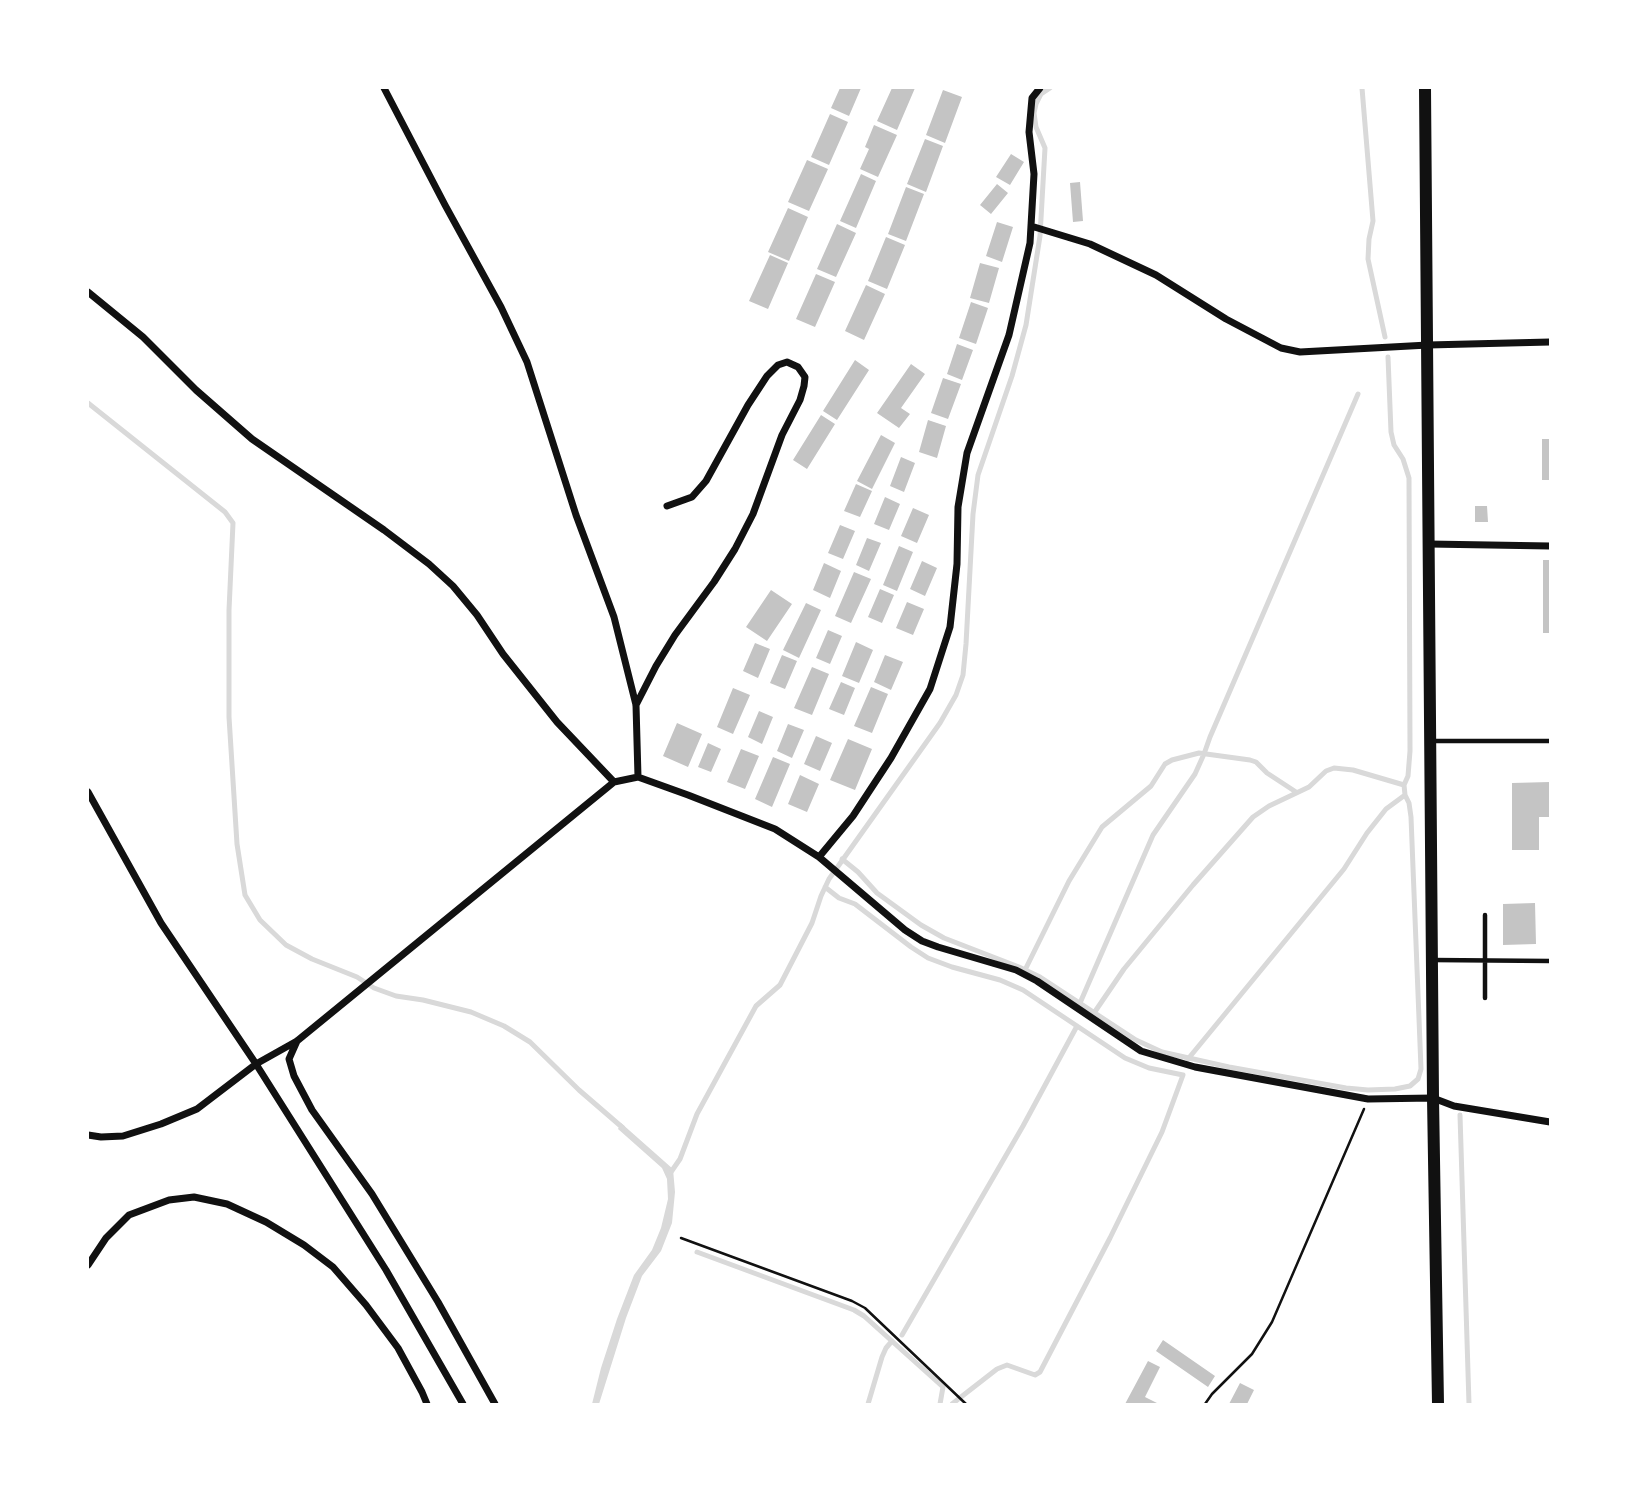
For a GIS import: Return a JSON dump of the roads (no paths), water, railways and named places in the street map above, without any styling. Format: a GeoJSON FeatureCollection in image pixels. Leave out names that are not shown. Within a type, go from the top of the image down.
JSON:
{"type":"FeatureCollection","features":[{"type":"Feature","properties":{"kind":"street"},"geometry":{"type":"LineString","coordinates":[[384,88],[501,307],[527,362],[576,515],[614,617],[636,705],[638,777]]}},
{"type":"Feature","properties":{"kind":"street"},"geometry":{"type":"LineString","coordinates":[[818,858],[853,816],[891,758],[930,689],[950,626],[957,564],[958,507],[967,453],[1009,335],[1033,227],[1034,174],[1029,132],[1032,98],[1040,88]]}},
{"type":"Feature","properties":{"kind":"street"},"geometry":{"type":"LineString","coordinates":[[1425,88],[1438,1405]]}},
{"type":"Feature","properties":{"kind":"street"},"geometry":{"type":"LineString","coordinates":[[1033,227],[1090,244],[1156,275],[1226,319],[1282,348],[1300,352],[1550,342]]}},
{"type":"Feature","properties":{"kind":"street"},"geometry":{"type":"LineString","coordinates":[[88,292],[143,337],[196,390],[252,439],[429,564],[477,615],[503,654],[557,722],[614,782]]}},
{"type":"Feature","properties":{"kind":"street"},"geometry":{"type":"LineString","coordinates":[[636,705],[656,666],[714,582],[753,514],[782,435],[800,400],[805,377],[798,366],[787,362],[778,365],[766,376],[706,481],[692,497],[667,506]]}},
{"type":"Feature","properties":{"kind":"street"},"geometry":{"type":"LineString","coordinates":[[1429,544],[1550,547]]}},
{"type":"Feature","properties":{"kind":"street"},"geometry":{"type":"LineString","coordinates":[[88,1135],[122,1136],[197,1109],[256,1064],[297,1041],[614,782],[638,777],[775,829],[818,858],[922,941],[1016,970],[1037,981],[1141,1051],[1195,1067],[1368,1099],[1433,1098],[1454,1106],[1550,1122]]}},
{"type":"Feature","properties":{"kind":"street"},"geometry":{"type":"LineString","coordinates":[[88,792],[161,923],[256,1064],[386,1270],[463,1405]]}},
{"type":"Feature","properties":{"kind":"street"},"geometry":{"type":"LineString","coordinates":[[297,1041],[289,1059],[294,1076],[313,1110],[372,1194],[438,1303],[495,1405]]}},
{"type":"Feature","properties":{"kind":"street"},"geometry":{"type":"LineString","coordinates":[[88,1265],[106,1238],[129,1215],[169,1200],[194,1197],[227,1204],[304,1245],[333,1267],[398,1348],[427,1405]]}},
{"type":"Feature","properties":{"kind":"lane"},"geometry":{"type":"LineString","coordinates":[[1431,741],[1550,741]]}},
{"type":"Feature","properties":{"kind":"lane"},"geometry":{"type":"LineString","coordinates":[[1485,915],[1485,998]]}},
{"type":"Feature","properties":{"kind":"lane"},"geometry":{"type":"LineString","coordinates":[[1432,960],[1550,961]]}},
{"type":"Feature","properties":{"kind":"waterway"},"geometry":{"type":"LineString","coordinates":[[671,1172],[680,1159],[697,1114],[756,1006],[780,985],[812,923],[829,879],[940,723],[956,695],[963,675],[978,475],[1012,376],[1026,325],[1040,236],[1045,148],[1036,127],[1034,113],[1041,94],[1050,88]]}},
{"type":"Feature","properties":{"kind":"waterway"},"geometry":{"type":"LineString","coordinates":[[1362,88],[1373,221],[1368,259],[1385,337]]}},
{"type":"Feature","properties":{"kind":"waterway"},"geometry":{"type":"LineString","coordinates":[[842,859],[877,893],[921,925],[944,938],[1040,977],[1136,1040],[1162,1052],[1346,1088],[1395,1089],[1410,1086],[1418,1079],[1421,1069],[1411,817],[1404,785],[1408,776],[1410,751],[1409,478],[1391,432],[1388,357]]}},
{"type":"Feature","properties":{"kind":"waterway"},"geometry":{"type":"LineString","coordinates":[[1080,1003],[1153,835],[1195,774],[1358,394]]}},
{"type":"Feature","properties":{"kind":"waterway"},"geometry":{"type":"LineString","coordinates":[[88,403],[225,512],[233,523],[229,610],[229,717],[237,844],[245,895],[260,920],[286,945],[357,977],[374,988],[396,996],[471,1012],[504,1026],[530,1042],[623,1128]]}},
{"type":"Feature","properties":{"kind":"waterway"},"geometry":{"type":"LineString","coordinates":[[1025,970],[1069,881],[1102,827],[1151,786],[1165,764],[1199,753],[1250,760],[1296,792]]}},
{"type":"Feature","properties":{"kind":"waterway"},"geometry":{"type":"LineString","coordinates":[[1094,1013],[1124,969],[1253,817],[1269,806],[1309,787],[1326,771],[1334,768],[1353,770],[1404,785]]}},
{"type":"Feature","properties":{"kind":"waterway"},"geometry":{"type":"LineString","coordinates":[[1188,1059],[1344,869],[1386,809],[1405,795]]}},
{"type":"Feature","properties":{"kind":"waterway"},"geometry":{"type":"LineString","coordinates":[[825,887],[839,898],[855,904],[928,958],[1000,980],[1023,990],[1125,1058],[1149,1068],[1183,1075],[1162,1132],[1040,1372],[1035,1375],[1007,1365],[997,1369],[952,1404]]}},
{"type":"Feature","properties":{"kind":"waterway"},"geometry":{"type":"LineString","coordinates":[[902,1335],[1023,1126],[1077,1026]]}},
{"type":"Feature","properties":{"kind":"waterway"},"geometry":{"type":"LineString","coordinates":[[1460,1115],[1469,1404]]}},
{"type":"Feature","properties":{"kind":"waterway"},"geometry":{"type":"LineString","coordinates":[[697,1252],[864,1316],[943,1387],[940,1404]]}},
{"type":"Feature","properties":{"kind":"waterway"},"geometry":{"type":"LineString","coordinates":[[868,1404],[882,1357],[892,1341]]}}]}
